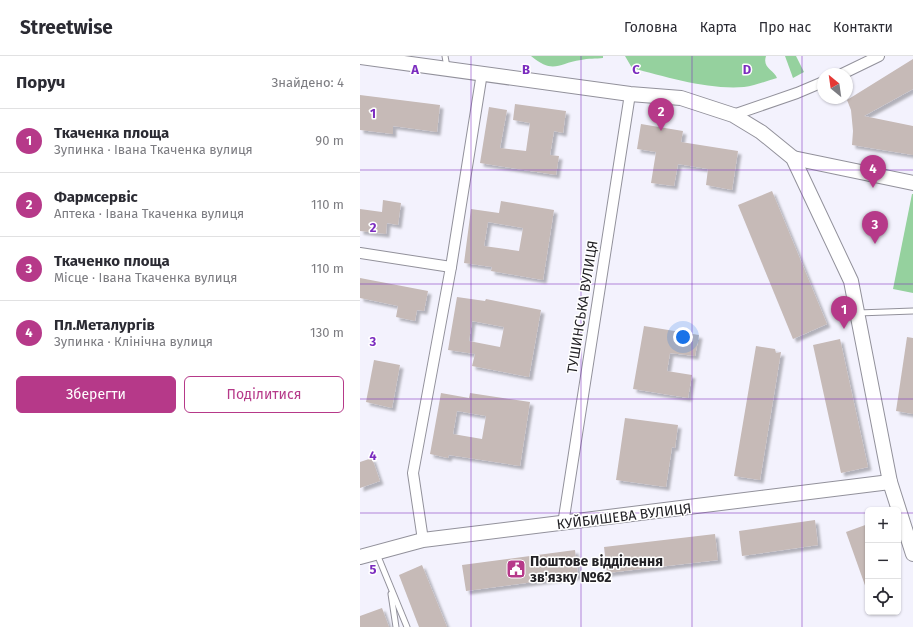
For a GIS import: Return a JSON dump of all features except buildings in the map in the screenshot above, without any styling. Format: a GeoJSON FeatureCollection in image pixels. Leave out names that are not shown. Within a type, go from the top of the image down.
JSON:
{"type":"FeatureCollection","features":[{"type":"Feature","properties":{"kind":"main road"},"geometry":{"type":"LineString","coordinates":[[368,58],[446,62],[482,73],[630,94],[681,98],[733,115],[761,132],[793,158],[851,281],[890,482],[913,554]]}},
{"type":"Feature","properties":{"kind":"main road"},"geometry":{"type":"LineString","coordinates":[[793,158],[913,183]]}},
{"type":"Feature","properties":{"kind":"main road","name":"КУЙБИШЕВА ВУЛИЦЯ"},"geometry":{"type":"LineString","coordinates":[[360,557],[376,551],[423,540],[563,524],[890,482]]}},
{"type":"Feature","properties":{"kind":"street"},"geometry":{"type":"LineString","coordinates":[[853,69],[879,56]]}},
{"type":"Feature","properties":{"kind":"street"},"geometry":{"type":"LineString","coordinates":[[423,540],[413,473],[451,267],[482,73]]}},
{"type":"Feature","properties":{"kind":"street"},"geometry":{"type":"LineString","coordinates":[[733,115],[797,94],[817,85]]}},
{"type":"Feature","properties":{"kind":"street","name":"ТУШИНСЬКА ВУЛИЦЯ"},"geometry":{"type":"LineString","coordinates":[[563,524],[630,94]]}},
{"type":"Feature","properties":{"kind":"street"},"geometry":{"type":"LineString","coordinates":[[360,253],[451,267]]}},
{"type":"Feature","properties":{"kind":"lane"},"geometry":{"type":"LineString","coordinates":[[857,313],[913,311]]}},
{"type":"Feature","properties":{"kind":"lane"},"geometry":{"type":"LineString","coordinates":[[376,551],[407,627]]}},
{"type":"Feature","properties":{"kind":"lane"},"geometry":{"type":"LineString","coordinates":[[390,587],[396,627]]}},
{"type":"Feature","properties":{"kind":"green space"},"geometry":{"type":"Polygon","coordinates":[[[531,56],[603,56],[603,58],[584,59],[551,66],[539,62],[531,56]]]}},
{"type":"Feature","properties":{"kind":"green space"},"geometry":{"type":"Polygon","coordinates":[[[625,56],[766,56],[765,60],[767,66],[777,78],[756,85],[744,87],[717,87],[702,85],[632,68],[625,56]]]}},
{"type":"Feature","properties":{"kind":"green space"},"geometry":{"type":"Polygon","coordinates":[[[785,56],[796,56],[804,72],[793,78],[785,56]]]}},
{"type":"Feature","properties":{"kind":"green space"},"geometry":{"type":"Polygon","coordinates":[[[913,194],[913,293],[893,289],[913,194]]]}},
{"type":"Feature","properties":{"kind":"place","name":"Фармсервіс"},"geometry":{"type":"Point","coordinates":[661,131]}},
{"type":"Feature","properties":{"kind":"place","name":"Пл.Металургів"},"geometry":{"type":"Point","coordinates":[873,188]}},
{"type":"Feature","properties":{"kind":"place","name":"Ткаченко площа"},"geometry":{"type":"Point","coordinates":[875,244]}},
{"type":"Feature","properties":{"kind":"place","name":"Ткаченка площа"},"geometry":{"type":"Point","coordinates":[844,329]}},
{"type":"Feature","properties":{"kind":"place","name":"Поштове відділення зв'язку №62"},"geometry":{"type":"Point","coordinates":[516,569]}}]}
